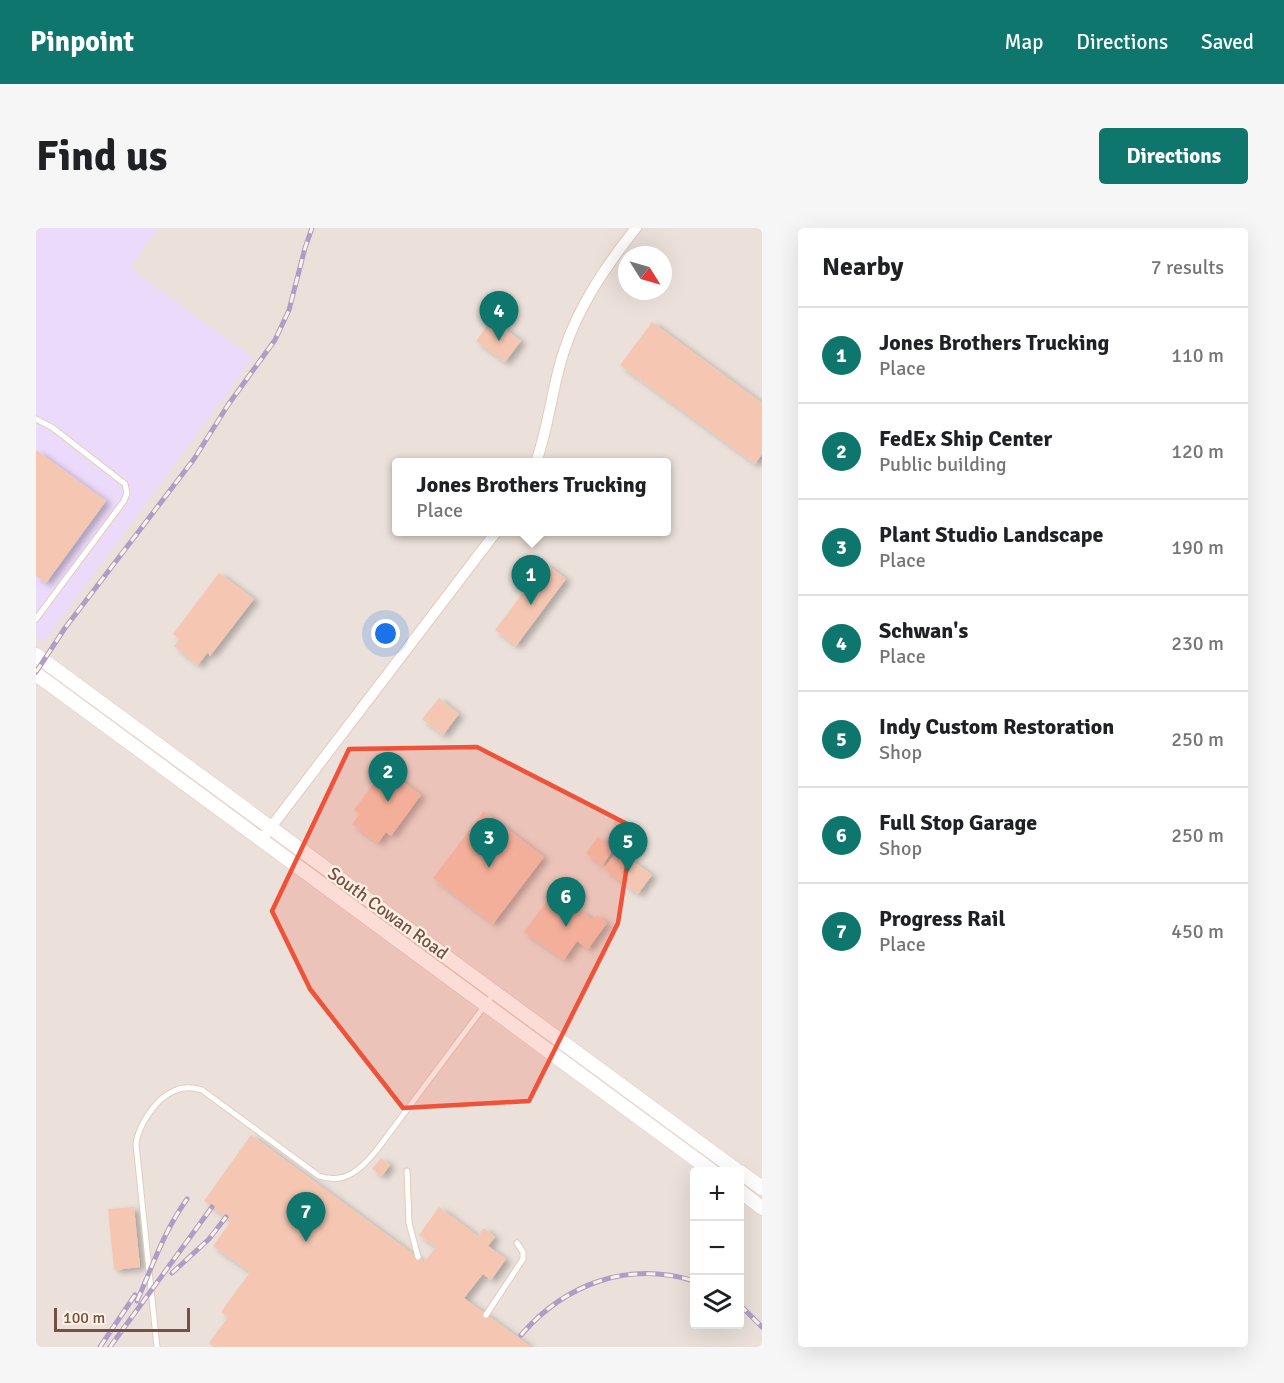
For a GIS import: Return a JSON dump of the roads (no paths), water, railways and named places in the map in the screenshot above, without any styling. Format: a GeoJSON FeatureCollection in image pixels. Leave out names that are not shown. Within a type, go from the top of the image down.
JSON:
{"type":"FeatureCollection","features":[{"type":"Feature","properties":{"kind":"street"},"geometry":{"type":"LineString","coordinates":[[537,458],[564,350],[579,314],[612,258],[636,228]]}},
{"type":"Feature","properties":{"kind":"street"},"geometry":{"type":"LineString","coordinates":[[262,839],[492,536]]}},
{"type":"Feature","properties":{"kind":"street","name":"South Cowan Road"},"geometry":{"type":"LineString","coordinates":[[36,655],[732,1167]]}},
{"type":"Feature","properties":{"kind":"street","name":"South Cowan Road"},"geometry":{"type":"LineString","coordinates":[[36,674],[706,1167]]}},
{"type":"Feature","properties":{"kind":"street","name":"South Cowan Road"},"geometry":{"type":"LineString","coordinates":[[744,1175],[762,1188]]}},
{"type":"Feature","properties":{"kind":"street"},"geometry":{"type":"LineString","coordinates":[[744,1194],[762,1208]]}},
{"type":"Feature","properties":{"kind":"lane"},"geometry":{"type":"LineString","coordinates":[[36,419],[53,428],[125,484],[127,493],[124,501],[36,619]]}},
{"type":"Feature","properties":{"kind":"lane"},"geometry":{"type":"LineString","coordinates":[[157,1347],[136,1144],[139,1130],[162,1100],[173,1091],[181,1089],[202,1090],[306,1171],[335,1179],[349,1176],[362,1168],[495,992]]}},
{"type":"Feature","properties":{"kind":"lane"},"geometry":{"type":"LineString","coordinates":[[407,1171],[409,1222],[417,1257]]}},
{"type":"Feature","properties":{"kind":"lane"},"geometry":{"type":"LineString","coordinates":[[486,1314],[522,1259],[523,1252],[517,1243]]}},
{"type":"Feature","properties":{"kind":"railway"},"geometry":{"type":"LineString","coordinates":[[36,672],[65,628],[194,459],[228,405],[275,340],[289,310],[312,228]]}},
{"type":"Feature","properties":{"kind":"railway"},"geometry":{"type":"LineString","coordinates":[[137,1301],[165,1236],[187,1199]]}},
{"type":"Feature","properties":{"kind":"railway"},"geometry":{"type":"LineString","coordinates":[[110,1347],[212,1207]]}},
{"type":"Feature","properties":{"kind":"railway"},"geometry":{"type":"LineString","coordinates":[[172,1273],[209,1239],[226,1217]]}},
{"type":"Feature","properties":{"kind":"railway"},"geometry":{"type":"LineString","coordinates":[[521,1335],[558,1302],[600,1281],[645,1274],[669,1275],[690,1280]]}},
{"type":"Feature","properties":{"kind":"railway"},"geometry":{"type":"LineString","coordinates":[[100,1347],[135,1295]]}},
{"type":"Feature","properties":{"kind":"railway"},"geometry":{"type":"LineString","coordinates":[[744,1309],[762,1327]]}},
{"type":"Feature","properties":{"kind":"place","name":"Schwan's"},"geometry":{"type":"Point","coordinates":[499,341]}},
{"type":"Feature","properties":{"kind":"place","name":"Jones Brothers Trucking"},"geometry":{"type":"Point","coordinates":[531,605]}},
{"type":"Feature","properties":{"kind":"place","name":"FedEx Ship Center"},"geometry":{"type":"Point","coordinates":[388,802]}},
{"type":"Feature","properties":{"kind":"place","name":"Plant Studio Landscape"},"geometry":{"type":"Point","coordinates":[489,868]}},
{"type":"Feature","properties":{"kind":"place","name":"Indy Custom Restoration"},"geometry":{"type":"Point","coordinates":[628,872]}},
{"type":"Feature","properties":{"kind":"place","name":"Full Stop Garage"},"geometry":{"type":"Point","coordinates":[566,927]}},
{"type":"Feature","properties":{"kind":"place","name":"Progress Rail"},"geometry":{"type":"Point","coordinates":[306,1242]}}]}
